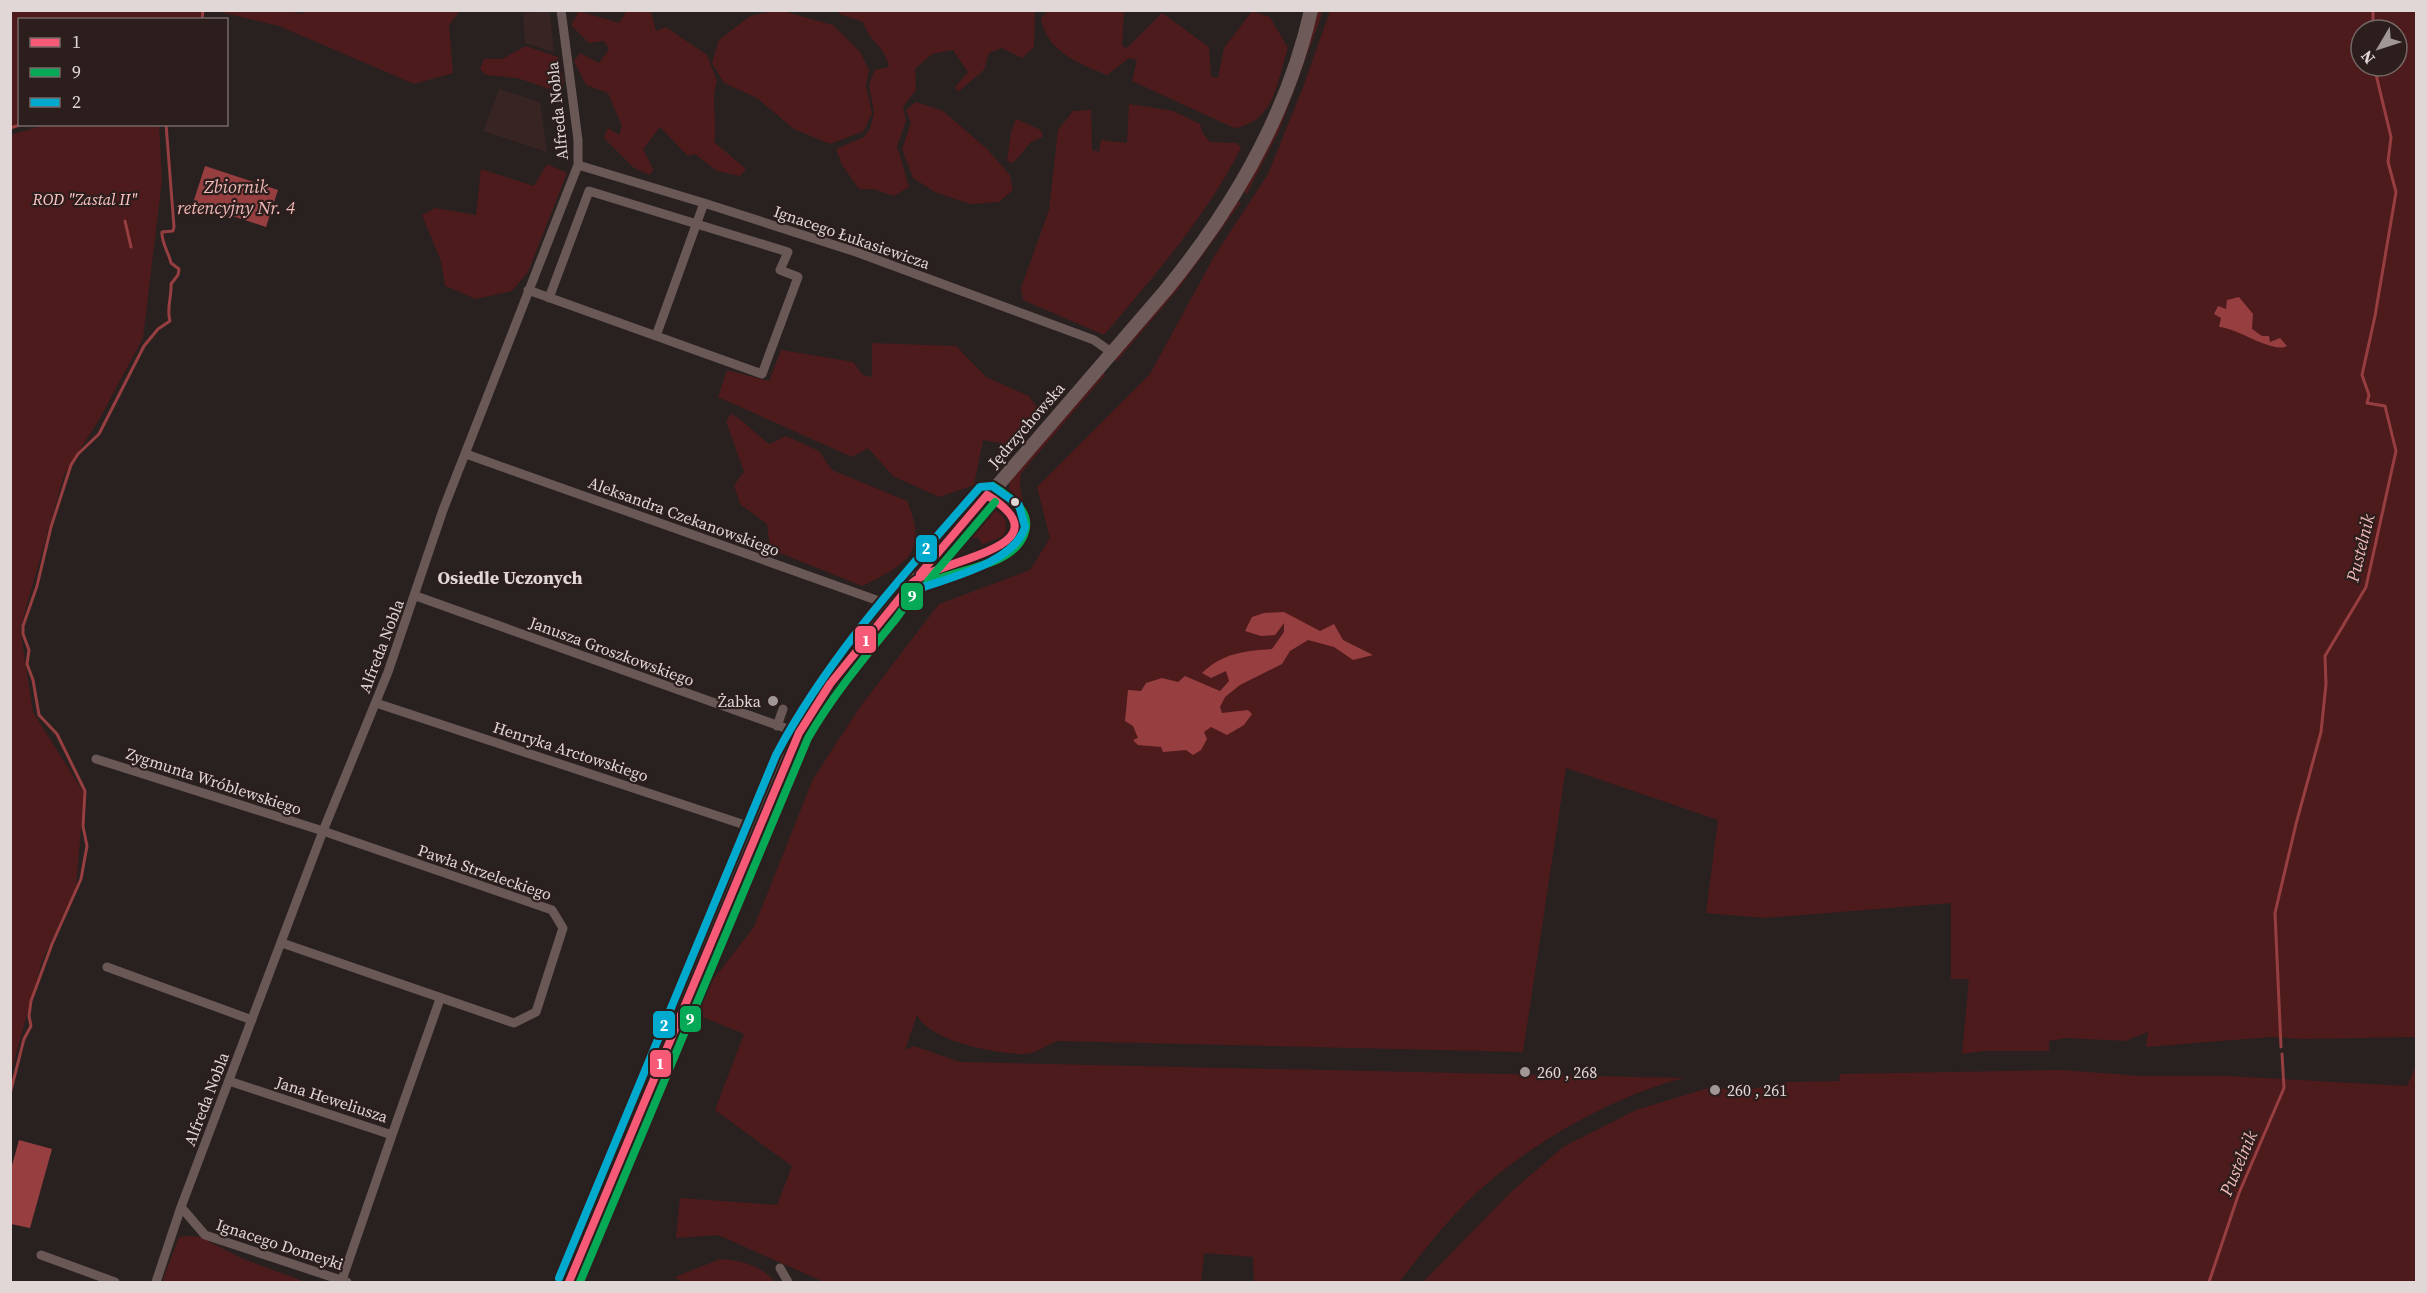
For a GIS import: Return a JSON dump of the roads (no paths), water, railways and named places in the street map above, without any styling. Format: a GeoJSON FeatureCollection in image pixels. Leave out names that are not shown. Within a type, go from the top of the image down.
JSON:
{"type":"FeatureCollection","features":[{"type":"Feature","properties":{"kind":"main road","name":"Jędrzychowska"},"geometry":{"type":"LineString","coordinates":[[569,1282],[757,829],[799,734],[837,673],[892,606],[1183,268],[1243,179],[1272,120],[1311,10]]}},
{"type":"Feature","properties":{"kind":"street","name":"Alfreda Nobla"},"geometry":{"type":"LineString","coordinates":[[156,1282],[181,1207],[323,831],[376,703],[416,596],[443,510],[578,165],[578,140],[561,10]]}},
{"type":"Feature","properties":{"kind":"street","name":"Ignacego Łukasiewicza"},"geometry":{"type":"LineString","coordinates":[[578,165],[704,202],[877,260],[1094,340],[1111,352]]}},
{"type":"Feature","properties":{"kind":"street"},"geometry":{"type":"LineString","coordinates":[[528,290],[549,298],[762,374],[798,277],[780,270],[788,252],[589,191],[549,298]]}},
{"type":"Feature","properties":{"kind":"street"},"geometry":{"type":"LineString","coordinates":[[656,336],[704,202]]}},
{"type":"Feature","properties":{"kind":"street","name":"Aleksandra Czekanowskiego"},"geometry":{"type":"LineString","coordinates":[[466,454],[892,606]]}},
{"type":"Feature","properties":{"kind":"street","name":"Janusza Groszkowskiego"},"geometry":{"type":"LineString","coordinates":[[416,596],[799,734]]}},
{"type":"Feature","properties":{"kind":"street","name":"Henryka Arctowskiego"},"geometry":{"type":"LineString","coordinates":[[376,703],[757,829]]}},
{"type":"Feature","properties":{"kind":"street"},"geometry":{"type":"LineString","coordinates":[[777,726],[783,709]]}},
{"type":"Feature","properties":{"kind":"street","name":"Zygmunta Wróblewskiego"},"geometry":{"type":"LineString","coordinates":[[96,759],[323,831]]}},
{"type":"Feature","properties":{"kind":"street","name":"Pawła Strzeleckiego"},"geometry":{"type":"LineString","coordinates":[[282,943],[514,1023],[536,1012],[563,928],[552,910],[323,831]]}},
{"type":"Feature","properties":{"kind":"street"},"geometry":{"type":"LineString","coordinates":[[107,967],[252,1020]]}},
{"type":"Feature","properties":{"kind":"street","name":"Jana Heweliusza"},"geometry":{"type":"LineString","coordinates":[[229,1081],[392,1135],[440,999]]}},
{"type":"Feature","properties":{"kind":"street"},"geometry":{"type":"LineString","coordinates":[[344,1281],[392,1135]]}},
{"type":"Feature","properties":{"kind":"street","name":"Ignacego Domeyki"},"geometry":{"type":"LineString","coordinates":[[181,1207],[205,1235],[344,1281]]}},
{"type":"Feature","properties":{"kind":"street"},"geometry":{"type":"LineString","coordinates":[[41,1255],[114,1282]]}},
{"type":"Feature","properties":{"kind":"street"},"geometry":{"type":"LineString","coordinates":[[780,1269],[788,1282]]}},
{"type":"Feature","properties":{"kind":"water","name":"Zbiornik retencyjny Nr. 4"},"geometry":{"type":"Polygon","coordinates":[[[205,166],[278,190],[266,227],[193,203],[205,166]]]}},
{"type":"Feature","properties":{"kind":"water"},"geometry":{"type":"Polygon","coordinates":[[[2239,297],[2253,314],[2252,329],[2262,336],[2269,336],[2270,342],[2280,338],[2287,346],[2263,344],[2235,331],[2219,327],[2221,318],[2214,314],[2218,306],[2226,309],[2227,300],[2239,297]]]}},
{"type":"Feature","properties":{"kind":"water"},"geometry":{"type":"Polygon","coordinates":[[[1284,612],[1320,631],[1334,624],[1343,640],[1373,655],[1353,660],[1334,647],[1308,640],[1290,651],[1282,664],[1240,685],[1225,697],[1220,707],[1222,713],[1248,710],[1252,714],[1244,725],[1227,735],[1211,727],[1204,732],[1207,739],[1201,750],[1193,755],[1186,750],[1163,752],[1161,747],[1138,745],[1133,740],[1138,738],[1133,726],[1125,721],[1128,690],[1141,691],[1146,683],[1162,678],[1178,682],[1185,676],[1220,691],[1229,681],[1226,671],[1211,678],[1202,673],[1218,661],[1234,654],[1272,649],[1284,632],[1284,623],[1275,635],[1261,636],[1245,631],[1252,617],[1264,613],[1284,612]]]}},
{"type":"Feature","properties":{"kind":"water"},"geometry":{"type":"Polygon","coordinates":[[[19,1140],[52,1149],[30,1228],[11,1224],[11,1169],[19,1140]]]}},
{"type":"Feature","properties":{"kind":"waterway"},"geometry":{"type":"LineString","coordinates":[[202,18],[203,10]]}},
{"type":"Feature","properties":{"kind":"waterway","name":"Pustelnik"},"geometry":{"type":"LineString","coordinates":[[2373,10],[2373,18]]}},
{"type":"Feature","properties":{"kind":"waterway","name":"Pustelnik"},"geometry":{"type":"LineString","coordinates":[[2281,1047],[2275,913],[2321,732],[2326,684],[2325,656],[2366,587],[2396,451],[2385,406],[2367,403],[2369,395],[2362,375],[2375,316],[2396,192],[2388,162],[2391,137],[2377,78]]}},
{"type":"Feature","properties":{"kind":"waterway"},"geometry":{"type":"LineString","coordinates":[[10,128],[18,126]]}},
{"type":"Feature","properties":{"kind":"waterway"},"geometry":{"type":"LineString","coordinates":[[10,1094],[24,1039],[31,1026],[29,1016],[31,1001],[52,944],[81,879],[87,846],[83,826],[85,791],[57,734],[39,715],[33,680],[27,664],[29,650],[23,634],[23,626],[37,586],[51,527],[71,465],[78,454],[99,434],[144,346],[158,329],[170,321],[171,284],[178,275],[179,269],[171,263],[162,236],[162,232],[173,231],[174,227],[166,126]]}},
{"type":"Feature","properties":{"kind":"waterway"},"geometry":{"type":"LineString","coordinates":[[125,221],[131,247]]}},
{"type":"Feature","properties":{"kind":"waterway","name":"Pustelnik"},"geometry":{"type":"LineString","coordinates":[[2209,1282],[2239,1193],[2284,1088],[2282,1054]]}},
{"type":"Feature","properties":{"kind":"place","name":"Żabka"},"geometry":{"type":"Point","coordinates":[773,701]}},
{"type":"Feature","properties":{"kind":"place","name":"260 , 268"},"geometry":{"type":"Point","coordinates":[1525,1072]}},
{"type":"Feature","properties":{"kind":"place","name":"260 , 261"},"geometry":{"type":"Point","coordinates":[1715,1090]}},
{"type":"Feature","properties":{"kind":"district","name":"Osiedle Uczonych"},"geometry":{"type":"Point","coordinates":[510,577]}},
{"type":"Feature","properties":{"kind":"park label","name":"ROD \"Zastal II\""},"geometry":{"type":"Point","coordinates":[85,199]}}]}
